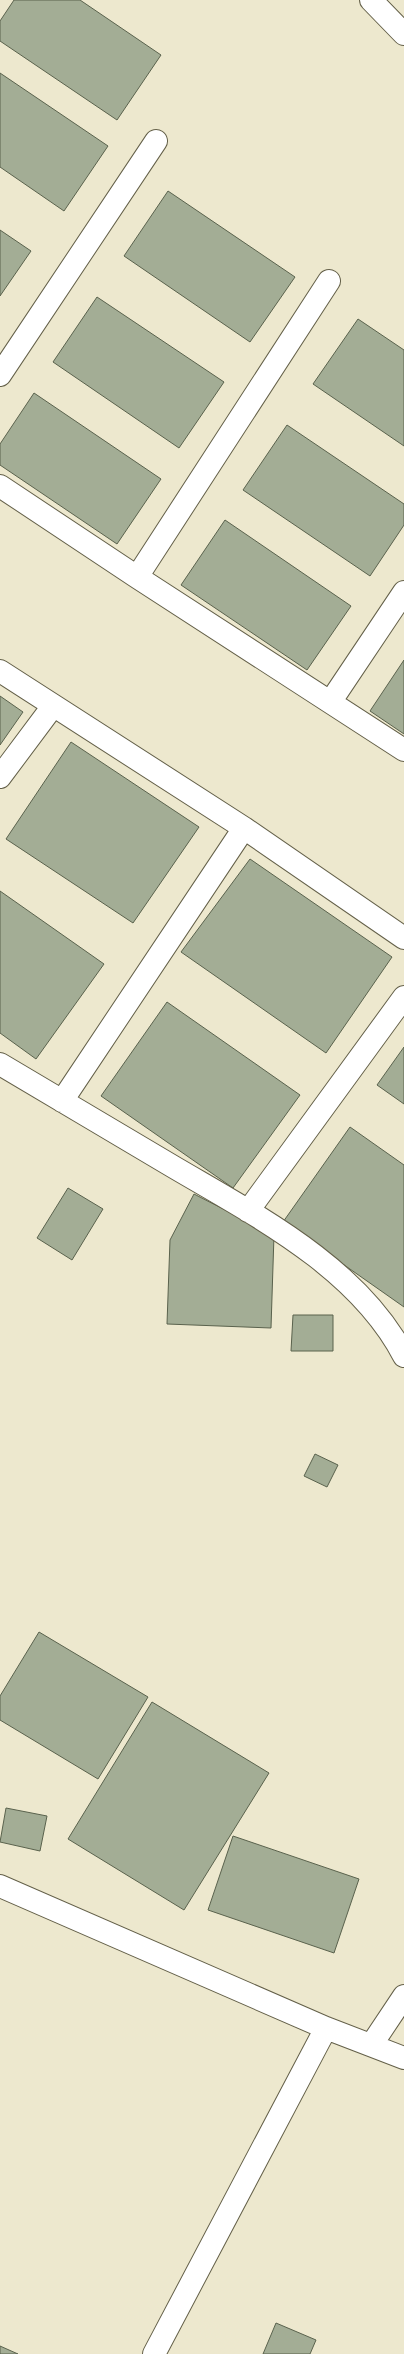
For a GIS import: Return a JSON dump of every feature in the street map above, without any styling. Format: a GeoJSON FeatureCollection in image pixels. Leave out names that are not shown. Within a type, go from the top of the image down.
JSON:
{"type":"FeatureCollection","features":[{"type":"Feature","properties":{"kind":"street"},"geometry":{"type":"LineString","coordinates":[[371,0],[404,34]]}},
{"type":"Feature","properties":{"kind":"street"},"geometry":{"type":"LineString","coordinates":[[0,375],[156,141]]}},
{"type":"Feature","properties":{"kind":"street"},"geometry":{"type":"LineString","coordinates":[[136,577],[329,281]]}},
{"type":"Feature","properties":{"kind":"street"},"geometry":{"type":"LineString","coordinates":[[0,486],[136,577],[331,701],[404,750]]}},
{"type":"Feature","properties":{"kind":"street"},"geometry":{"type":"LineString","coordinates":[[331,701],[404,592]]}},
{"type":"Feature","properties":{"kind":"street"},"geometry":{"type":"LineString","coordinates":[[0,671],[244,828],[404,938]]}},
{"type":"Feature","properties":{"kind":"street"},"geometry":{"type":"LineString","coordinates":[[0,777],[53,706]]}},
{"type":"Feature","properties":{"kind":"street"},"geometry":{"type":"LineString","coordinates":[[62,1100],[244,828]]}},
{"type":"Feature","properties":{"kind":"street"},"geometry":{"type":"LineString","coordinates":[[248,1211],[404,997]]}},
{"type":"Feature","properties":{"kind":"street"},"geometry":{"type":"LineString","coordinates":[[0,1064],[248,1211],[320,1260],[364,1297],[404,1356]]}},
{"type":"Feature","properties":{"kind":"street"},"geometry":{"type":"LineString","coordinates":[[0,1886],[326,2028],[372,2044],[404,2058]]}},
{"type":"Feature","properties":{"kind":"street"},"geometry":{"type":"LineString","coordinates":[[372,2044],[404,1996]]}},
{"type":"Feature","properties":{"kind":"street"},"geometry":{"type":"LineString","coordinates":[[154,2354],[326,2028]]}},
{"type":"Feature","properties":{"kind":"building"},"geometry":{"type":"Polygon","coordinates":[[[14,0],[80,0],[161,55],[117,120],[0,41],[0,21],[14,0]]]}},
{"type":"Feature","properties":{"kind":"building"},"geometry":{"type":"Polygon","coordinates":[[[0,73],[108,146],[64,211],[0,167],[0,73]]]}},
{"type":"Feature","properties":{"kind":"building"},"geometry":{"type":"Polygon","coordinates":[[[168,191],[295,277],[250,342],[124,256],[168,191]]]}},
{"type":"Feature","properties":{"kind":"building"},"geometry":{"type":"Polygon","coordinates":[[[0,230],[31,251],[0,296],[0,230]]]}},
{"type":"Feature","properties":{"kind":"building"},"geometry":{"type":"Polygon","coordinates":[[[97,297],[224,382],[179,448],[53,362],[97,297]]]}},
{"type":"Feature","properties":{"kind":"building"},"geometry":{"type":"Polygon","coordinates":[[[358,319],[404,350],[404,446],[313,384],[358,319]]]}},
{"type":"Feature","properties":{"kind":"building"},"geometry":{"type":"Polygon","coordinates":[[[34,393],[161,479],[117,544],[0,465],[0,444],[34,393]]]}},
{"type":"Feature","properties":{"kind":"building"},"geometry":{"type":"Polygon","coordinates":[[[287,425],[404,504],[404,525],[370,576],[243,490],[287,425]]]}},
{"type":"Feature","properties":{"kind":"building"},"geometry":{"type":"Polygon","coordinates":[[[225,520],[351,606],[307,670],[181,585],[225,520]]]}},
{"type":"Feature","properties":{"kind":"building"},"geometry":{"type":"Polygon","coordinates":[[[404,660],[404,734],[370,711],[404,660]]]}},
{"type":"Feature","properties":{"kind":"building"},"geometry":{"type":"Polygon","coordinates":[[[0,696],[23,712],[0,745],[0,696]]]}},
{"type":"Feature","properties":{"kind":"building"},"geometry":{"type":"Polygon","coordinates":[[[71,742],[199,827],[133,923],[6,839],[71,742]]]}},
{"type":"Feature","properties":{"kind":"building"},"geometry":{"type":"Polygon","coordinates":[[[250,859],[392,957],[326,1053],[181,952],[250,859]]]}},
{"type":"Feature","properties":{"kind":"building"},"geometry":{"type":"Polygon","coordinates":[[[0,891],[104,964],[36,1059],[0,1033],[0,891]]]}},
{"type":"Feature","properties":{"kind":"building"},"geometry":{"type":"Polygon","coordinates":[[[167,1002],[300,1095],[233,1188],[101,1096],[167,1002]]]}},
{"type":"Feature","properties":{"kind":"building"},"geometry":{"type":"Polygon","coordinates":[[[404,1047],[404,1104],[377,1085],[404,1047]]]}},
{"type":"Feature","properties":{"kind":"building"},"geometry":{"type":"Polygon","coordinates":[[[350,1127],[404,1165],[404,1307],[283,1222],[350,1127]]]}},
{"type":"Feature","properties":{"kind":"building"},"geometry":{"type":"Polygon","coordinates":[[[68,1188],[103,1209],[72,1260],[37,1238],[68,1188]]]}},
{"type":"Feature","properties":{"kind":"building"},"geometry":{"type":"Polygon","coordinates":[[[194,1194],[274,1235],[271,1328],[167,1324],[170,1240],[194,1194]]]}},
{"type":"Feature","properties":{"kind":"building"},"geometry":{"type":"Polygon","coordinates":[[[293,1315],[333,1315],[333,1351],[291,1351],[293,1315]]]}},
{"type":"Feature","properties":{"kind":"building"},"geometry":{"type":"Polygon","coordinates":[[[315,1454],[338,1465],[327,1487],[304,1476],[315,1454]]]}},
{"type":"Feature","properties":{"kind":"building"},"geometry":{"type":"Polygon","coordinates":[[[39,1632],[148,1697],[98,1779],[0,1720],[0,1696],[39,1632]]]}},
{"type":"Feature","properties":{"kind":"building"},"geometry":{"type":"Polygon","coordinates":[[[152,1702],[269,1773],[184,1910],[68,1839],[152,1702]]]}},
{"type":"Feature","properties":{"kind":"building"},"geometry":{"type":"Polygon","coordinates":[[[6,1808],[47,1816],[40,1851],[0,1842],[6,1808]]]}},
{"type":"Feature","properties":{"kind":"building"},"geometry":{"type":"Polygon","coordinates":[[[233,1836],[359,1879],[334,1953],[208,1910],[233,1836]]]}},
{"type":"Feature","properties":{"kind":"building"},"geometry":{"type":"Polygon","coordinates":[[[276,2323],[316,2340],[310,2354],[263,2354],[276,2323]]]}},
{"type":"Feature","properties":{"kind":"building"},"geometry":{"type":"Polygon","coordinates":[[[0,2346],[18,2354],[0,2354],[0,2346]]]}}]}
